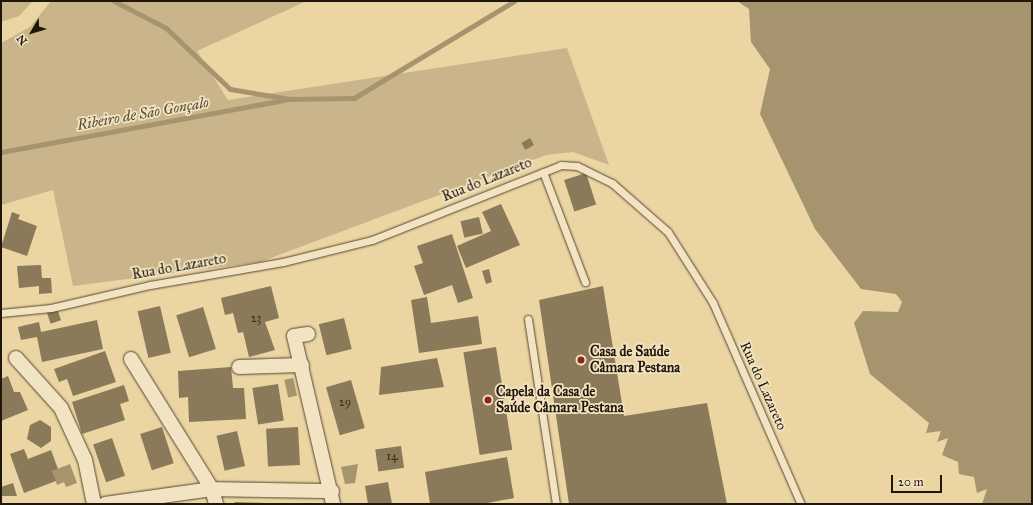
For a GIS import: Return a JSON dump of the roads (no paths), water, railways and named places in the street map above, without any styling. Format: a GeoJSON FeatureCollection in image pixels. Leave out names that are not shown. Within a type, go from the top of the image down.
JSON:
{"type":"FeatureCollection","features":[{"type":"Feature","properties":{"kind":"street"},"geometry":{"type":"LineString","coordinates":[[105,504],[212,489],[332,498],[294,336],[308,334]]}},
{"type":"Feature","properties":{"kind":"street"},"geometry":{"type":"LineString","coordinates":[[16,358],[61,408],[85,460],[94,504]]}},
{"type":"Feature","properties":{"kind":"street"},"geometry":{"type":"LineString","coordinates":[[131,359],[212,489],[216,504]]}},
{"type":"Feature","properties":{"kind":"street"},"geometry":{"type":"LineString","coordinates":[[239,367],[302,365]]}},
{"type":"Feature","properties":{"kind":"lane","name":"Rua do Lazareto"},"geometry":{"type":"LineString","coordinates":[[1,313],[51,308],[150,284],[283,262],[372,240],[561,165],[592,171],[612,183],[668,232],[713,303],[801,504]]}},
{"type":"Feature","properties":{"kind":"lane"},"geometry":{"type":"LineString","coordinates":[[543,172],[585,282]]}},
{"type":"Feature","properties":{"kind":"lane"},"geometry":{"type":"LineString","coordinates":[[528,319],[556,504]]}},
{"type":"Feature","properties":{"kind":"waterway","name":"Ribeiro de São Gonçalo"},"geometry":{"type":"LineString","coordinates":[[114,1],[166,28],[230,89],[290,99],[354,98],[514,1]]}},
{"type":"Feature","properties":{"kind":"waterway","name":"Ribeiro de São Gonçalo"},"geometry":{"type":"LineString","coordinates":[[1,152],[285,100]]}},
{"type":"Feature","properties":{"kind":"place","name":"Casa de Saúde Câmara Pestana"},"geometry":{"type":"Point","coordinates":[581,360]}},
{"type":"Feature","properties":{"kind":"place","name":"Capela da Casa de Saúde Câmara Pestana"},"geometry":{"type":"Point","coordinates":[488,400]}}]}
